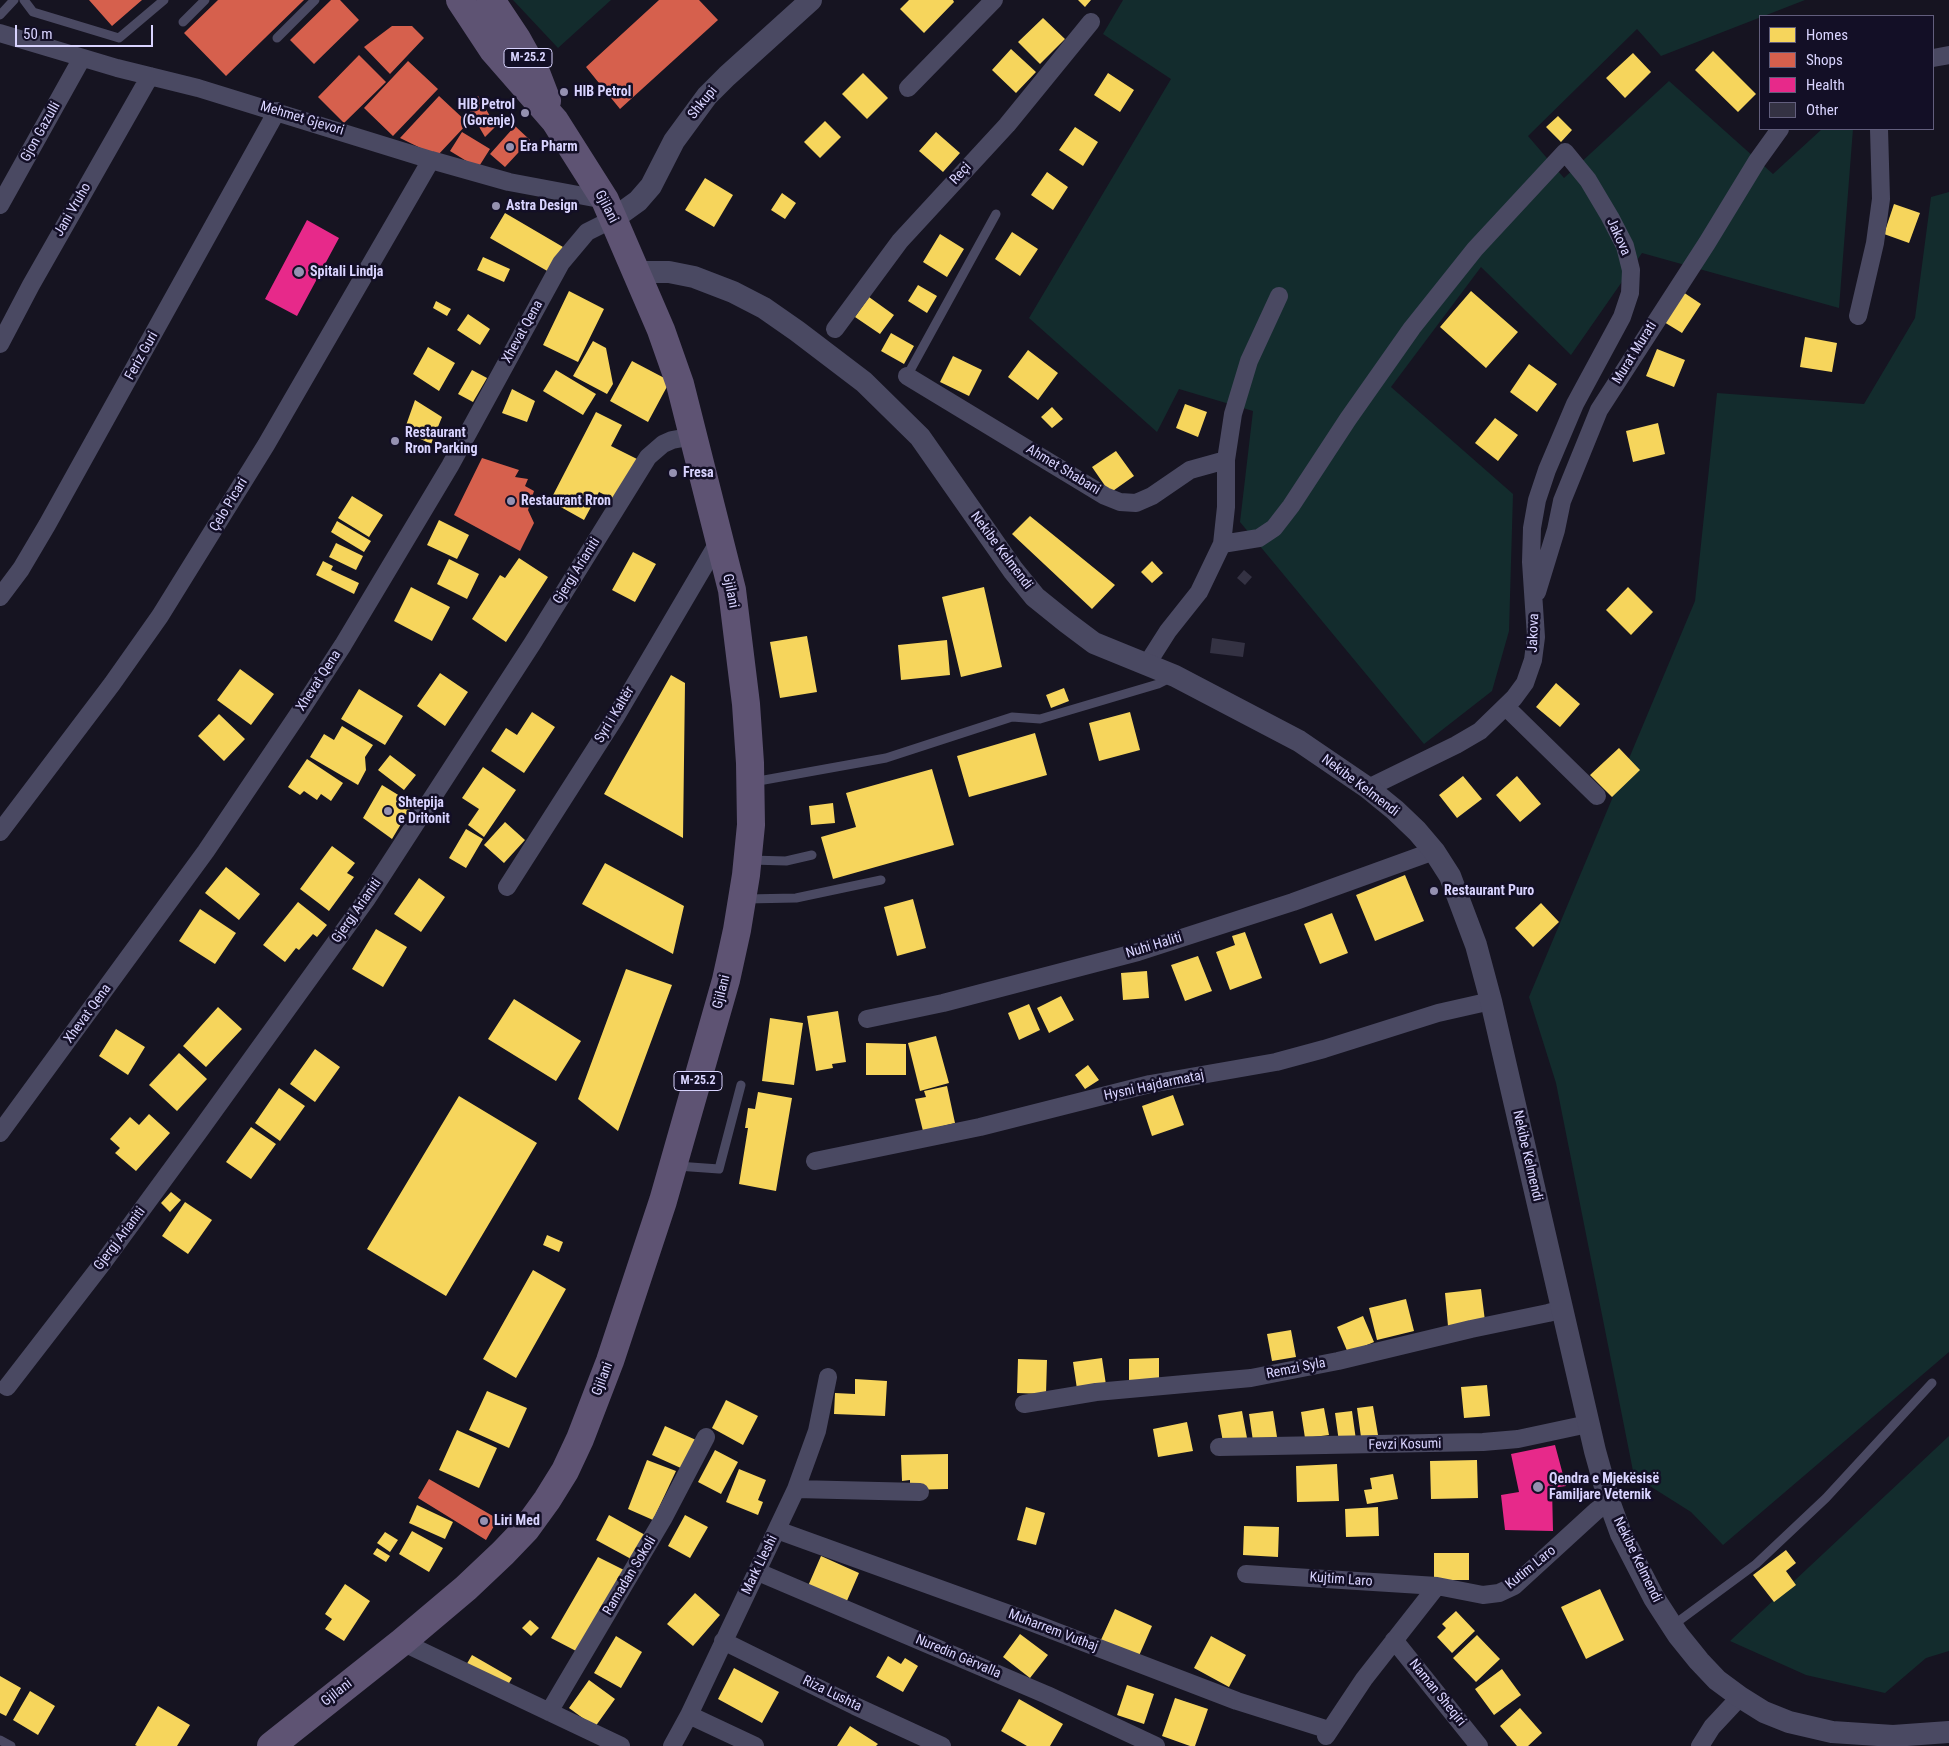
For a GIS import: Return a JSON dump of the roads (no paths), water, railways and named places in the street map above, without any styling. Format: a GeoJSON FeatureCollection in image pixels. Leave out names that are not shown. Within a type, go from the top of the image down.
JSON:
{"type":"FeatureCollection","features":[{"type":"Feature","properties":{"kind":"main road","name":"Gjilani"},"geometry":{"type":"LineString","coordinates":[[271,1746],[402,1642],[504,1553],[531,1522],[565,1471],[580,1439],[610,1361],[674,1166],[726,980],[742,899],[747,860],[750,825],[750,783],[745,695],[732,590],[680,384],[662,330],[609,210],[555,122],[493,50],[460,0]]}},
{"type":"Feature","properties":{"kind":"main road","name":"Gjilani"},"geometry":{"type":"LineString","coordinates":[[491,0],[537,74],[555,122]]}},
{"type":"Feature","properties":{"kind":"street","name":"Shkupi"},"geometry":{"type":"LineString","coordinates":[[609,210],[638,201],[651,186],[674,141],[707,96],[810,0]]}},
{"type":"Feature","properties":{"kind":"street"},"geometry":{"type":"LineString","coordinates":[[908,88],[994,0]]}},
{"type":"Feature","properties":{"kind":"street","name":"Reçi"},"geometry":{"type":"LineString","coordinates":[[835,330],[900,241],[1006,125],[1091,22]]}},
{"type":"Feature","properties":{"kind":"street","name":"Mehmet Gjevori"},"geometry":{"type":"LineString","coordinates":[[0,34],[82,58],[198,88],[431,160],[609,210]]}},
{"type":"Feature","properties":{"kind":"street"},"geometry":{"type":"LineString","coordinates":[[1934,58],[1949,55]]}},
{"type":"Feature","properties":{"kind":"street","name":"Gjon Gazulli"},"geometry":{"type":"LineString","coordinates":[[0,205],[82,58]]}},
{"type":"Feature","properties":{"kind":"street","name":"Jani Vruho"},"geometry":{"type":"LineString","coordinates":[[0,344],[31,285],[150,76]]}},
{"type":"Feature","properties":{"kind":"street","name":"Feriz Guri"},"geometry":{"type":"LineString","coordinates":[[0,597],[21,569],[47,525],[277,111]]}},
{"type":"Feature","properties":{"kind":"street","name":"Murat Murati"},"geometry":{"type":"LineString","coordinates":[[1534,600],[1556,530],[1562,500],[1599,410],[1707,243],[1757,161],[1779,130]]}},
{"type":"Feature","properties":{"kind":"street"},"geometry":{"type":"LineString","coordinates":[[1858,316],[1875,243],[1881,199],[1879,130]]}},
{"type":"Feature","properties":{"kind":"street","name":"Jakova"},"geometry":{"type":"LineString","coordinates":[[1222,544],[1260,538],[1274,528],[1412,328],[1475,249],[1564,152],[1588,180],[1625,246],[1631,270],[1630,293],[1622,317],[1575,404],[1546,470],[1537,500],[1531,536],[1536,637],[1533,660],[1525,683],[1506,707],[1480,731],[1456,746],[1368,788]]}},
{"type":"Feature","properties":{"kind":"street","name":"Çelo Picari"},"geometry":{"type":"LineString","coordinates":[[0,832],[112,684],[160,616],[266,445],[431,160]]}},
{"type":"Feature","properties":{"kind":"street","name":"Xhevat Qena"},"geometry":{"type":"LineString","coordinates":[[0,1132],[201,859],[297,716],[343,644],[450,466],[561,263],[609,210]]}},
{"type":"Feature","properties":{"kind":"street","name":"Nekibe Kelmendi"},"geometry":{"type":"LineString","coordinates":[[635,272],[669,272],[694,277],[733,292],[764,308],[784,322],[864,382],[920,437],[997,548],[1035,597],[1094,643],[1175,676],[1299,741],[1368,788],[1396,810],[1434,851],[1450,876],[1476,945],[1563,1308],[1588,1424],[1609,1501],[1621,1534],[1636,1564],[1672,1626],[1699,1661],[1717,1680],[1764,1712],[1789,1722],[1832,1732],[1893,1736],[1949,1732]]}},
{"type":"Feature","properties":{"kind":"street"},"geometry":{"type":"LineString","coordinates":[[1147,664],[1168,631],[1199,592],[1222,544],[1226,507],[1226,460],[1233,414],[1250,361],[1278,296]]}},
{"type":"Feature","properties":{"kind":"street","name":"Ahmet Shabani"},"geometry":{"type":"LineString","coordinates":[[907,376],[1105,496],[1120,502],[1136,503],[1152,496],[1190,470],[1226,460]]}},
{"type":"Feature","properties":{"kind":"street","name":"Gjergj Arianiti"},"geometry":{"type":"LineString","coordinates":[[7,1387],[181,1156],[366,900],[522,660],[648,458],[663,444],[672,440],[694,436]]}},
{"type":"Feature","properties":{"kind":"street","name":"Syri i Kaltër"},"geometry":{"type":"LineString","coordinates":[[507,887],[614,718],[719,541]]}},
{"type":"Feature","properties":{"kind":"street"},"geometry":{"type":"LineString","coordinates":[[1506,707],[1597,796]]}},
{"type":"Feature","properties":{"kind":"street","name":"Nuhi Haliti"},"geometry":{"type":"LineString","coordinates":[[867,1019],[943,1003],[1138,952],[1293,902],[1434,851]]}},
{"type":"Feature","properties":{"kind":"street","name":"Hysni Hajdarmataj"},"geometry":{"type":"LineString","coordinates":[[815,1161],[980,1127],[1150,1084],[1276,1062],[1438,1013],[1491,1002]]}},
{"type":"Feature","properties":{"kind":"street","name":"Remzi Syla"},"geometry":{"type":"LineString","coordinates":[[1024,1404],[1096,1392],[1251,1378],[1548,1313],[1563,1308]]}},
{"type":"Feature","properties":{"kind":"street","name":"Mark Lleshi"},"geometry":{"type":"LineString","coordinates":[[672,1746],[758,1572],[796,1489],[817,1431],[828,1377]]}},
{"type":"Feature","properties":{"kind":"street","name":"Fevzi Kosumi"},"geometry":{"type":"LineString","coordinates":[[1219,1447],[1483,1442],[1518,1439],[1588,1424]]}},
{"type":"Feature","properties":{"kind":"street","name":"Ramadan Sokoli"},"geometry":{"type":"LineString","coordinates":[[549,1712],[663,1519],[706,1436]]}},
{"type":"Feature","properties":{"kind":"street"},"geometry":{"type":"LineString","coordinates":[[796,1489],[920,1492]]}},
{"type":"Feature","properties":{"kind":"street","name":"Kutim Laro"},"geometry":{"type":"LineString","coordinates":[[1437,1586],[1483,1595],[1499,1593],[1514,1586],[1609,1501]]}},
{"type":"Feature","properties":{"kind":"street","name":"Muharrem Vuthaj"},"geometry":{"type":"LineString","coordinates":[[777,1530],[1023,1619],[1237,1701],[1325,1737],[1364,1679],[1437,1586]]}},
{"type":"Feature","properties":{"kind":"street","name":"Nuredin Gërvalla"},"geometry":{"type":"LineString","coordinates":[[758,1572],[996,1673],[1156,1746]]}},
{"type":"Feature","properties":{"kind":"street","name":"Kujtim Laro"},"geometry":{"type":"LineString","coordinates":[[1246,1574],[1437,1586]]}},
{"type":"Feature","properties":{"kind":"street","name":"Naman Sheqiri"},"geometry":{"type":"LineString","coordinates":[[1394,1640],[1479,1746]]}},
{"type":"Feature","properties":{"kind":"street","name":"Riza Lushta"},"geometry":{"type":"LineString","coordinates":[[723,1641],[855,1706],[942,1746]]}},
{"type":"Feature","properties":{"kind":"street"},"geometry":{"type":"LineString","coordinates":[[402,1642],[622,1746]]}},
{"type":"Feature","properties":{"kind":"street"},"geometry":{"type":"LineString","coordinates":[[1700,1746],[1712,1727],[1740,1697]]}},
{"type":"Feature","properties":{"kind":"street"},"geometry":{"type":"LineString","coordinates":[[689,1714],[755,1746]]}},
{"type":"Feature","properties":{"kind":"lane"},"geometry":{"type":"LineString","coordinates":[[0,15],[14,0]]}},
{"type":"Feature","properties":{"kind":"lane"},"geometry":{"type":"LineString","coordinates":[[24,0],[34,12],[119,38],[164,0]]}},
{"type":"Feature","properties":{"kind":"lane"},"geometry":{"type":"LineString","coordinates":[[183,22],[205,0]]}},
{"type":"Feature","properties":{"kind":"lane"},"geometry":{"type":"LineString","coordinates":[[277,38],[315,0]]}},
{"type":"Feature","properties":{"kind":"lane"},"geometry":{"type":"LineString","coordinates":[[907,376],[996,214]]}},
{"type":"Feature","properties":{"kind":"lane"},"geometry":{"type":"LineString","coordinates":[[750,783],[886,758],[1012,717],[1040,720],[1158,684],[1175,676]]}},
{"type":"Feature","properties":{"kind":"lane"},"geometry":{"type":"LineString","coordinates":[[747,860],[786,861],[812,855]]}},
{"type":"Feature","properties":{"kind":"lane"},"geometry":{"type":"LineString","coordinates":[[742,899],[796,898],[881,880]]}},
{"type":"Feature","properties":{"kind":"lane"},"geometry":{"type":"LineString","coordinates":[[674,1166],[719,1169],[741,1085]]}},
{"type":"Feature","properties":{"kind":"lane"},"geometry":{"type":"LineString","coordinates":[[1672,1626],[1756,1564],[1826,1498],[1932,1383]]}},
{"type":"Feature","properties":{"kind":"lane"},"geometry":{"type":"LineString","coordinates":[[0,1740],[11,1746]]}},
{"type":"Feature","properties":{"kind":"place","name":"HIB Petrol"},"geometry":{"type":"Point","coordinates":[564,92]}},
{"type":"Feature","properties":{"kind":"place","name":"HIB Petrol (Gorenje)"},"geometry":{"type":"Point","coordinates":[525,113]}},
{"type":"Feature","properties":{"kind":"place","name":"Era Pharm"},"geometry":{"type":"Point","coordinates":[510,147]}},
{"type":"Feature","properties":{"kind":"place","name":"Astra Design"},"geometry":{"type":"Point","coordinates":[496,206]}},
{"type":"Feature","properties":{"kind":"place","name":"Spitali Lindja"},"geometry":{"type":"Point","coordinates":[299,272]}},
{"type":"Feature","properties":{"kind":"place","name":"Restaurant Rron Parking"},"geometry":{"type":"Point","coordinates":[395,441]}},
{"type":"Feature","properties":{"kind":"place","name":"Fresa"},"geometry":{"type":"Point","coordinates":[673,473]}},
{"type":"Feature","properties":{"kind":"place","name":"Restaurant Rron"},"geometry":{"type":"Point","coordinates":[511,501]}},
{"type":"Feature","properties":{"kind":"place","name":"Shtepija e Dritonit"},"geometry":{"type":"Point","coordinates":[388,811]}},
{"type":"Feature","properties":{"kind":"place","name":"Restaurant Puro"},"geometry":{"type":"Point","coordinates":[1434,891]}},
{"type":"Feature","properties":{"kind":"place","name":"Qendra e Mjekësisë Familjare Veternik"},"geometry":{"type":"Point","coordinates":[1538,1487]}},
{"type":"Feature","properties":{"kind":"place","name":"Liri Med"},"geometry":{"type":"Point","coordinates":[484,1521]}}]}
